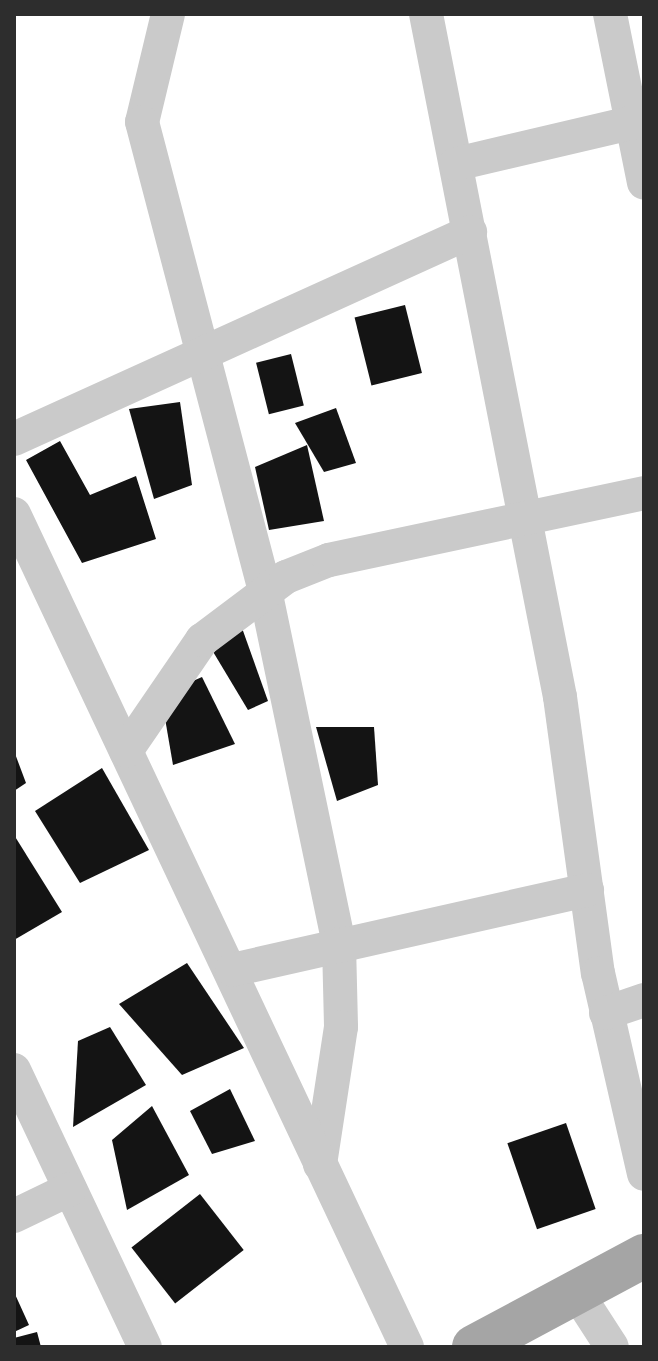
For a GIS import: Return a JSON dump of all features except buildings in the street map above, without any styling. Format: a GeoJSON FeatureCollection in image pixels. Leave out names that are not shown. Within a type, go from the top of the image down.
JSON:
{"type":"FeatureCollection","features":[{"type":"Feature","properties":{"kind":"main road"},"geometry":{"type":"LineString","coordinates":[[474,1347],[644,1256]]}},
{"type":"Feature","properties":{"kind":"street"},"geometry":{"type":"LineString","coordinates":[[168,14],[142,122],[206,352],[265,590],[339,944],[341,1027],[320,1164]]}},
{"type":"Feature","properties":{"kind":"street"},"geometry":{"type":"LineString","coordinates":[[426,14],[527,518],[606,1013],[644,1174]]}},
{"type":"Feature","properties":{"kind":"street"},"geometry":{"type":"LineString","coordinates":[[610,14],[644,183]]}},
{"type":"Feature","properties":{"kind":"street"},"geometry":{"type":"LineString","coordinates":[[456,164],[631,123]]}},
{"type":"Feature","properties":{"kind":"street"},"geometry":{"type":"LineString","coordinates":[[14,439],[470,232]]}},
{"type":"Feature","properties":{"kind":"street"},"geometry":{"type":"LineString","coordinates":[[126,751],[192,651],[265,590],[329,560],[644,493]]}},
{"type":"Feature","properties":{"kind":"street"},"geometry":{"type":"LineString","coordinates":[[14,514],[232,970],[407,1347]]}},
{"type":"Feature","properties":{"kind":"street"},"geometry":{"type":"LineString","coordinates":[[232,970],[587,890]]}},
{"type":"Feature","properties":{"kind":"street"},"geometry":{"type":"LineString","coordinates":[[606,1013],[644,1000]]}},
{"type":"Feature","properties":{"kind":"street"},"geometry":{"type":"LineString","coordinates":[[14,1070],[145,1347]]}},
{"type":"Feature","properties":{"kind":"street"},"geometry":{"type":"LineString","coordinates":[[14,1216],[70,1189]]}},
{"type":"Feature","properties":{"kind":"street"},"geometry":{"type":"LineString","coordinates":[[577,1293],[612,1347]]}}]}
